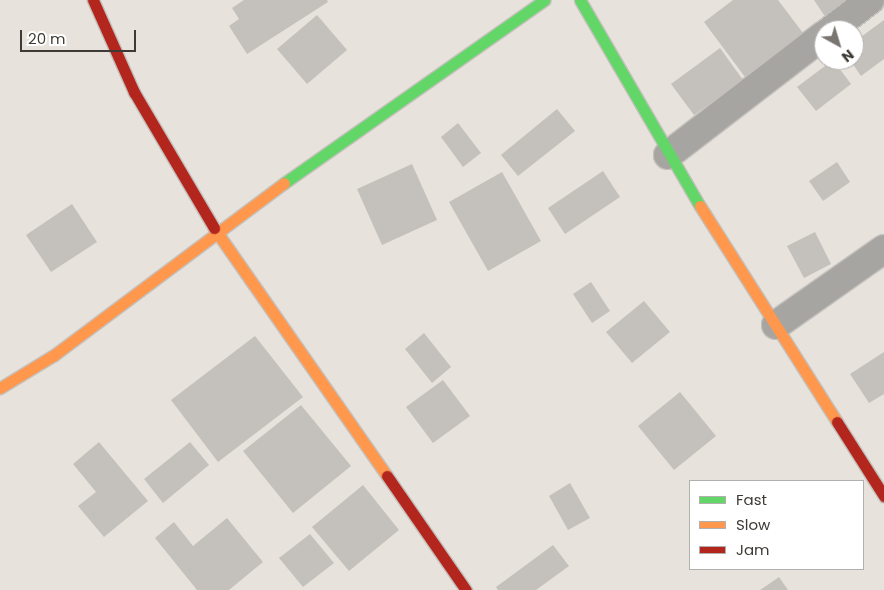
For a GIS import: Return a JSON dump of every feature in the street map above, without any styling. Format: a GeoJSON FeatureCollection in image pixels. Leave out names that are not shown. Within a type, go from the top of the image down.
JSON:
{"type":"FeatureCollection","features":[{"type":"Feature","properties":{"kind":"street"},"geometry":{"type":"LineString","coordinates":[[93,0],[134,92],[216,231],[466,590]]}},
{"type":"Feature","properties":{"kind":"street"},"geometry":{"type":"LineString","coordinates":[[0,388],[54,355],[216,231],[544,0]]}},
{"type":"Feature","properties":{"kind":"street"},"geometry":{"type":"LineString","coordinates":[[580,0],[668,155],[883,493]]}},
{"type":"Feature","properties":{"kind":"street"},"geometry":{"type":"LineString","coordinates":[[844,20],[870,0]]}},
{"type":"Feature","properties":{"kind":"street"},"geometry":{"type":"LineString","coordinates":[[668,155],[814,43]]}},
{"type":"Feature","properties":{"kind":"street"},"geometry":{"type":"LineString","coordinates":[[776,325],[884,249]]}},
{"type":"Feature","properties":{"kind":"building"},"geometry":{"type":"Polygon","coordinates":[[[244,0],[327,0],[328,2],[247,54],[229,26],[239,19],[232,8],[244,0]]]}},
{"type":"Feature","properties":{"kind":"building"},"geometry":{"type":"Polygon","coordinates":[[[733,0],[778,0],[803,33],[745,77],[704,22],[733,0]]]}},
{"type":"Feature","properties":{"kind":"building"},"geometry":{"type":"Polygon","coordinates":[[[814,0],[854,0],[826,18],[814,0]]]}},
{"type":"Feature","properties":{"kind":"building"},"geometry":{"type":"Polygon","coordinates":[[[317,15],[347,50],[307,84],[277,49],[317,15]]]}},
{"type":"Feature","properties":{"kind":"building"},"geometry":{"type":"Polygon","coordinates":[[[884,20],[884,59],[861,76],[857,70],[864,70],[864,35],[884,20]]]}},
{"type":"Feature","properties":{"kind":"building"},"geometry":{"type":"Polygon","coordinates":[[[720,48],[743,80],[694,115],[671,84],[720,48]]]}},
{"type":"Feature","properties":{"kind":"building"},"geometry":{"type":"Polygon","coordinates":[[[820,70],[840,70],[851,84],[816,111],[797,87],[820,70]]]}},
{"type":"Feature","properties":{"kind":"building"},"geometry":{"type":"Polygon","coordinates":[[[557,109],[575,131],[518,176],[501,155],[557,109]]]}},
{"type":"Feature","properties":{"kind":"building"},"geometry":{"type":"Polygon","coordinates":[[[458,123],[481,153],[463,167],[441,137],[458,123]]]}},
{"type":"Feature","properties":{"kind":"building"},"geometry":{"type":"Polygon","coordinates":[[[837,162],[850,182],[823,201],[809,181],[837,162]]]}},
{"type":"Feature","properties":{"kind":"building"},"geometry":{"type":"Polygon","coordinates":[[[412,164],[437,220],[382,245],[357,189],[412,164]]]}},
{"type":"Feature","properties":{"kind":"building"},"geometry":{"type":"Polygon","coordinates":[[[603,171],[620,197],[565,234],[548,208],[603,171]]]}},
{"type":"Feature","properties":{"kind":"building"},"geometry":{"type":"Polygon","coordinates":[[[502,172],[541,241],[488,271],[449,202],[502,172]]]}},
{"type":"Feature","properties":{"kind":"building"},"geometry":{"type":"Polygon","coordinates":[[[72,204],[97,242],[51,272],[26,235],[72,204]]]}},
{"type":"Feature","properties":{"kind":"building"},"geometry":{"type":"Polygon","coordinates":[[[815,232],[831,264],[804,278],[787,246],[815,232]]]}},
{"type":"Feature","properties":{"kind":"building"},"geometry":{"type":"Polygon","coordinates":[[[591,282],[610,311],[592,323],[573,294],[591,282]]]}},
{"type":"Feature","properties":{"kind":"building"},"geometry":{"type":"Polygon","coordinates":[[[644,301],[670,332],[632,363],[606,332],[644,301]]]}},
{"type":"Feature","properties":{"kind":"building"},"geometry":{"type":"Polygon","coordinates":[[[424,333],[451,367],[432,383],[405,349],[424,333]]]}},
{"type":"Feature","properties":{"kind":"building"},"geometry":{"type":"Polygon","coordinates":[[[255,336],[303,397],[218,462],[171,400],[255,336]]]}},
{"type":"Feature","properties":{"kind":"building"},"geometry":{"type":"Polygon","coordinates":[[[884,352],[884,394],[869,403],[850,374],[884,352]]]}},
{"type":"Feature","properties":{"kind":"building"},"geometry":{"type":"Polygon","coordinates":[[[443,380],[470,416],[433,443],[406,407],[443,380]]]}},
{"type":"Feature","properties":{"kind":"building"},"geometry":{"type":"Polygon","coordinates":[[[680,392],[716,436],[674,470],[638,426],[680,392]]]}},
{"type":"Feature","properties":{"kind":"building"},"geometry":{"type":"Polygon","coordinates":[[[301,405],[351,466],[293,513],[243,451],[301,405]]]}},
{"type":"Feature","properties":{"kind":"building"},"geometry":{"type":"Polygon","coordinates":[[[99,442],[148,501],[104,537],[78,506],[96,492],[73,464],[99,442]]]}},
{"type":"Feature","properties":{"kind":"building"},"geometry":{"type":"Polygon","coordinates":[[[190,442],[209,465],[163,503],[144,479],[190,442]]]}},
{"type":"Feature","properties":{"kind":"building"},"geometry":{"type":"Polygon","coordinates":[[[570,483],[590,518],[568,530],[549,496],[570,483]]]}},
{"type":"Feature","properties":{"kind":"building"},"geometry":{"type":"Polygon","coordinates":[[[363,485],[399,530],[349,571],[312,527],[363,485]]]}},
{"type":"Feature","properties":{"kind":"building"},"geometry":{"type":"Polygon","coordinates":[[[227,518],[263,562],[229,590],[197,590],[155,538],[174,522],[193,546],[227,518]]]}},
{"type":"Feature","properties":{"kind":"building"},"geometry":{"type":"Polygon","coordinates":[[[310,534],[334,563],[303,587],[279,558],[310,534]]]}},
{"type":"Feature","properties":{"kind":"building"},"geometry":{"type":"Polygon","coordinates":[[[553,545],[569,566],[536,590],[498,590],[496,587],[553,545]]]}},
{"type":"Feature","properties":{"kind":"building"},"geometry":{"type":"Polygon","coordinates":[[[779,577],[788,590],[760,590],[779,577]]]}},
{"type":"Feature","properties":{"kind":"traffic: fast"},"geometry":{"type":"LineString","coordinates":[[284,183],[544,0]]}},
{"type":"Feature","properties":{"kind":"traffic: fast"},"geometry":{"type":"LineString","coordinates":[[580,0],[700,206]]}},
{"type":"Feature","properties":{"kind":"traffic: slow"},"geometry":{"type":"LineString","coordinates":[[0,388],[54,355],[284,183]]}},
{"type":"Feature","properties":{"kind":"traffic: slow"},"geometry":{"type":"LineString","coordinates":[[700,206],[837,422]]}},
{"type":"Feature","properties":{"kind":"traffic: slow"},"geometry":{"type":"LineString","coordinates":[[214,228],[387,476]]}},
{"type":"Feature","properties":{"kind":"traffic: jam"},"geometry":{"type":"LineString","coordinates":[[93,0],[134,92],[214,228]]}},
{"type":"Feature","properties":{"kind":"traffic: jam"},"geometry":{"type":"LineString","coordinates":[[837,422],[884,496]]}},
{"type":"Feature","properties":{"kind":"traffic: jam"},"geometry":{"type":"LineString","coordinates":[[387,476],[466,590]]}}]}
